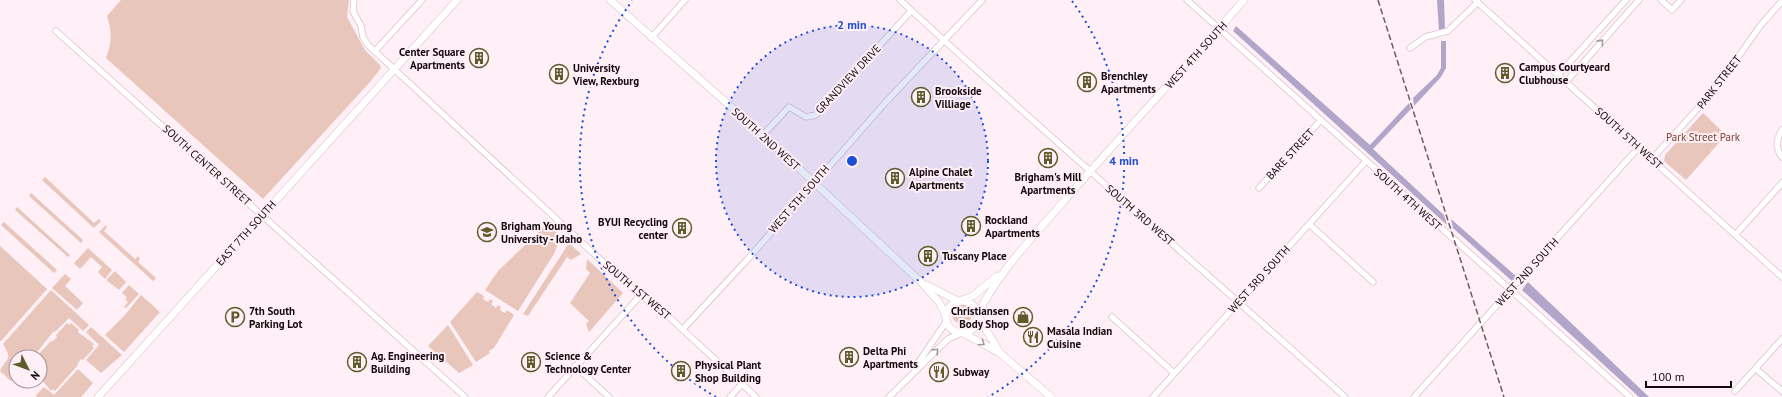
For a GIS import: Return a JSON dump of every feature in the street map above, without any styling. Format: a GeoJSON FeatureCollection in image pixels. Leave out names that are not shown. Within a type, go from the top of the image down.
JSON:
{"type":"FeatureCollection","features":[{"type":"Feature","properties":{"kind":"main road","name":"EAST 7TH SOUTH"},"geometry":{"type":"LineString","coordinates":[[98,397],[457,0]]}},
{"type":"Feature","properties":{"kind":"main road","name":"SOUTH 2ND WEST"},"geometry":{"type":"LineString","coordinates":[[610,0],[651,38],[763,135],[920,281],[939,302],[946,319]]}},
{"type":"Feature","properties":{"kind":"main road","name":"WEST 4TH SOUTH"},"geometry":{"type":"LineString","coordinates":[[978,315],[1004,271],[1090,171],[1220,29],[1244,0]]}},
{"type":"Feature","properties":{"kind":"main road","name":"WEST 4TH SOUTH"},"geometry":{"type":"LineString","coordinates":[[960,301],[978,292],[1004,271]]}},
{"type":"Feature","properties":{"kind":"main road","name":"SOUTH 2ND WEST"},"geometry":{"type":"LineString","coordinates":[[920,281],[960,301]]}},
{"type":"Feature","properties":{"kind":"main road"},"geometry":{"type":"LineString","coordinates":[[1000,353],[971,303],[960,301],[949,307],[946,319],[952,330],[962,333],[1000,353],[1051,397]]}},
{"type":"Feature","properties":{"kind":"main road"},"geometry":{"type":"LineString","coordinates":[[962,333],[974,328],[978,315]]}},
{"type":"Feature","properties":{"kind":"street","name":"SOUTH 1ST WEST"},"geometry":{"type":"LineString","coordinates":[[354,0],[353,11],[361,26],[363,37],[375,51],[640,296],[657,306],[756,397]]}},
{"type":"Feature","properties":{"kind":"street"},"geometry":{"type":"LineString","coordinates":[[375,51],[422,0]]}},
{"type":"Feature","properties":{"kind":"street"},"geometry":{"type":"LineString","coordinates":[[651,38],[685,0]]}},
{"type":"Feature","properties":{"kind":"street","name":"SOUTH 3RD WEST"},"geometry":{"type":"LineString","coordinates":[[900,0],[944,41],[1239,301],[1345,397]]}},
{"type":"Feature","properties":{"kind":"street","name":"WEST 5TH SOUTH"},"geometry":{"type":"LineString","coordinates":[[682,329],[742,266],[814,182],[885,103],[982,0]]}},
{"type":"Feature","properties":{"kind":"street","name":"SOUTH 4TH WEST"},"geometry":{"type":"LineString","coordinates":[[1188,0],[1366,161],[1512,289],[1630,397]]}},
{"type":"Feature","properties":{"kind":"street"},"geometry":{"type":"LineString","coordinates":[[1558,75],[1626,0]]}},
{"type":"Feature","properties":{"kind":"street"},"geometry":{"type":"LineString","coordinates":[[1566,82],[1639,0]]}},
{"type":"Feature","properties":{"kind":"street"},"geometry":{"type":"LineString","coordinates":[[1661,0],[1672,10],[1681,0]]}},
{"type":"Feature","properties":{"kind":"street"},"geometry":{"type":"LineString","coordinates":[[1410,48],[1425,37],[1448,31],[1476,1]]}},
{"type":"Feature","properties":{"kind":"street","name":"SOUTH 5TH WEST"},"geometry":{"type":"LineString","coordinates":[[1476,1],[1782,277]]}},
{"type":"Feature","properties":{"kind":"street","name":"PARK STREET"},"geometry":{"type":"LineString","coordinates":[[1652,159],[1717,87],[1760,26],[1782,1]]}},
{"type":"Feature","properties":{"kind":"street","name":"GRANDVIEW DRIVE"},"geometry":{"type":"LineString","coordinates":[[763,135],[789,107],[806,117],[816,116],[911,11]]}},
{"type":"Feature","properties":{"kind":"street","name":"SOUTH CENTER STREET"},"geometry":{"type":"LineString","coordinates":[[56,31],[465,397]]}},
{"type":"Feature","properties":{"kind":"street","name":"BARE STREET"},"geometry":{"type":"LineString","coordinates":[[1259,188],[1321,120]]}},
{"type":"Feature","properties":{"kind":"street"},"geometry":{"type":"LineString","coordinates":[[1782,130],[1779,135],[1777,147],[1782,157]]}},
{"type":"Feature","properties":{"kind":"street","name":"WEST 2ND SOUTH"},"geometry":{"type":"LineString","coordinates":[[1414,397],[1639,147]]}},
{"type":"Feature","properties":{"kind":"street","name":"WEST 3RD SOUTH"},"geometry":{"type":"LineString","coordinates":[[1153,397],[1366,161]]}},
{"type":"Feature","properties":{"kind":"street"},"geometry":{"type":"LineString","coordinates":[[1736,234],[1782,183]]}},
{"type":"Feature","properties":{"kind":"street"},"geometry":{"type":"LineString","coordinates":[[1309,224],[1374,282]]}},
{"type":"Feature","properties":{"kind":"street"},"geometry":{"type":"LineString","coordinates":[[548,397],[640,296]]}},
{"type":"Feature","properties":{"kind":"street"},"geometry":{"type":"LineString","coordinates":[[1112,318],[1174,373]]}},
{"type":"Feature","properties":{"kind":"street"},"geometry":{"type":"LineString","coordinates":[[913,371],[946,319]]}},
{"type":"Feature","properties":{"kind":"street"},"geometry":{"type":"LineString","coordinates":[[889,397],[913,371],[935,353],[948,339],[962,333]]}},
{"type":"Feature","properties":{"kind":"street"},"geometry":{"type":"LineString","coordinates":[[1735,391],[1782,339]]}},
{"type":"Feature","properties":{"kind":"street"},"geometry":{"type":"LineString","coordinates":[[575,366],[610,397]]}},
{"type":"Feature","properties":{"kind":"street"},"geometry":{"type":"LineString","coordinates":[[1756,368],[1782,391]]}},
{"type":"Feature","properties":{"kind":"street"},"geometry":{"type":"LineString","coordinates":[[730,397],[742,384]]}},
{"type":"Feature","properties":{"kind":"green space"},"geometry":{"type":"Polygon","coordinates":[[[121,0],[349,0],[347,17],[365,50],[380,65],[381,68],[263,199],[106,58],[111,37],[107,16],[121,0]]]}},
{"type":"Feature","properties":{"kind":"green space","name":"Park Street Park"},"geometry":{"type":"Polygon","coordinates":[[[1703,113],[1726,135],[1686,180],[1664,161],[1665,155],[1703,113]]]}},
{"type":"Feature","properties":{"kind":"green space"},"geometry":{"type":"Polygon","coordinates":[[[45,177],[94,223],[99,219],[101,221],[94,228],[42,180],[45,177]]]}},
{"type":"Feature","properties":{"kind":"green space"},"geometry":{"type":"Polygon","coordinates":[[[31,193],[83,240],[81,243],[29,196],[31,193]]]}},
{"type":"Feature","properties":{"kind":"green space"},"geometry":{"type":"Polygon","coordinates":[[[17,207],[70,255],[68,257],[15,210],[17,207]]]}},
{"type":"Feature","properties":{"kind":"green space"},"geometry":{"type":"Polygon","coordinates":[[[4,222],[57,270],[54,273],[1,225],[4,222]]]}},
{"type":"Feature","properties":{"kind":"green space"},"geometry":{"type":"Polygon","coordinates":[[[547,224],[560,236],[555,252],[518,311],[485,290],[498,271],[547,224]]]}},
{"type":"Feature","properties":{"kind":"green space"},"geometry":{"type":"Polygon","coordinates":[[[106,225],[107,227],[104,231],[135,259],[138,256],[140,259],[138,262],[156,278],[153,281],[99,232],[106,225]]]}},
{"type":"Feature","properties":{"kind":"green space"},"geometry":{"type":"Polygon","coordinates":[[[569,243],[581,254],[571,260],[567,257],[528,316],[523,314],[569,243]]]}},
{"type":"Feature","properties":{"kind":"green space"},"geometry":{"type":"Polygon","coordinates":[[[0,246],[47,289],[1,341],[0,341],[0,246]]]}},
{"type":"Feature","properties":{"kind":"green space"},"geometry":{"type":"Polygon","coordinates":[[[88,248],[112,270],[105,279],[98,272],[102,267],[91,257],[80,269],[74,263],[88,248]]]}},
{"type":"Feature","properties":{"kind":"green space"},"geometry":{"type":"Polygon","coordinates":[[[587,259],[623,293],[589,332],[586,324],[589,321],[570,303],[590,273],[586,269],[587,259]]]}},
{"type":"Feature","properties":{"kind":"green space"},"geometry":{"type":"Polygon","coordinates":[[[115,271],[126,282],[119,290],[106,280],[115,271]]]}},
{"type":"Feature","properties":{"kind":"green space"},"geometry":{"type":"Polygon","coordinates":[[[65,274],[71,279],[65,286],[83,303],[77,310],[52,288],[65,274]]]}},
{"type":"Feature","properties":{"kind":"green space"},"geometry":{"type":"Polygon","coordinates":[[[129,285],[139,294],[126,308],[124,307],[128,302],[125,299],[127,297],[122,293],[129,285]]]}},
{"type":"Feature","properties":{"kind":"green space"},"geometry":{"type":"Polygon","coordinates":[[[51,290],[89,325],[83,331],[69,318],[55,332],[54,331],[39,349],[8,349],[8,353],[3,344],[51,290]]]}},
{"type":"Feature","properties":{"kind":"green space"},"geometry":{"type":"Polygon","coordinates":[[[477,292],[484,296],[483,299],[488,302],[490,299],[493,301],[491,304],[496,308],[498,305],[501,307],[500,310],[505,313],[507,310],[514,315],[494,348],[489,351],[490,353],[476,362],[450,322],[477,292]]]}},
{"type":"Feature","properties":{"kind":"green space"},"geometry":{"type":"Polygon","coordinates":[[[141,295],[160,312],[124,352],[105,335],[125,315],[141,295]]]}},
{"type":"Feature","properties":{"kind":"green space"},"geometry":{"type":"Polygon","coordinates":[[[962,304],[969,307],[972,314],[969,321],[962,324],[955,321],[952,314],[955,307],[962,304]]]}},
{"type":"Feature","properties":{"kind":"green space"},"geometry":{"type":"Polygon","coordinates":[[[67,323],[69,325],[71,323],[79,330],[78,332],[94,344],[92,346],[94,348],[83,360],[81,359],[77,364],[78,365],[55,391],[53,389],[51,391],[48,387],[48,349],[44,349],[57,337],[56,335],[67,323]]]}},
{"type":"Feature","properties":{"kind":"green space"},"geometry":{"type":"Polygon","coordinates":[[[448,325],[473,365],[459,373],[428,346],[448,325]]]}},
{"type":"Feature","properties":{"kind":"green space"},"geometry":{"type":"Polygon","coordinates":[[[91,327],[122,355],[101,373],[86,360],[99,345],[86,332],[91,327]]]}},
{"type":"Feature","properties":{"kind":"green space"},"geometry":{"type":"Polygon","coordinates":[[[8,358],[8,378],[0,371],[8,358]]]}},
{"type":"Feature","properties":{"kind":"green space"},"geometry":{"type":"Polygon","coordinates":[[[78,369],[93,383],[81,397],[37,397],[36,395],[42,389],[46,389],[54,395],[78,369]]]}},
{"type":"Feature","properties":{"kind":"shaded area"},"geometry":{"type":"Polygon","coordinates":[[[1437,0],[1444,0],[1445,30],[1439,31],[1437,0]]]}},
{"type":"Feature","properties":{"kind":"shaded area"},"geometry":{"type":"Polygon","coordinates":[[[1236,26],[1370,145],[1409,103],[1411,109],[1373,149],[1444,215],[1447,225],[1233,31],[1236,26]]]}},
{"type":"Feature","properties":{"kind":"shaded area"},"geometry":{"type":"Polygon","coordinates":[[[1441,41],[1446,41],[1446,68],[1441,77],[1414,106],[1413,98],[1437,75],[1441,68],[1441,41]]]}},
{"type":"Feature","properties":{"kind":"shaded area"},"geometry":{"type":"Polygon","coordinates":[[[1451,219],[1517,277],[1513,282],[1453,228],[1451,219]]]}},
{"type":"Feature","properties":{"kind":"shaded area"},"geometry":{"type":"Polygon","coordinates":[[[1528,282],[1649,397],[1639,397],[1522,290],[1528,282]]]}},
{"type":"Feature","properties":{"kind":"railway"},"geometry":{"type":"LineString","coordinates":[[1378,0],[1504,397]]}},
{"type":"Feature","properties":{"kind":"place","name":"Center Square Apartments"},"geometry":{"type":"Point","coordinates":[479,58]}},
{"type":"Feature","properties":{"kind":"place","name":"Campus Courtyeard Clubhouse"},"geometry":{"type":"Point","coordinates":[1505,73]}},
{"type":"Feature","properties":{"kind":"place","name":"University View, Rexburg"},"geometry":{"type":"Point","coordinates":[559,74]}},
{"type":"Feature","properties":{"kind":"place","name":"Brenchley Apartments"},"geometry":{"type":"Point","coordinates":[1087,82]}},
{"type":"Feature","properties":{"kind":"place","name":"Brookside Villiage"},"geometry":{"type":"Point","coordinates":[921,97]}},
{"type":"Feature","properties":{"kind":"place","name":"Brigham's Mill Apartments"},"geometry":{"type":"Point","coordinates":[1048,158]}},
{"type":"Feature","properties":{"kind":"place","name":"Alpine Chalet Apartments"},"geometry":{"type":"Point","coordinates":[895,178]}},
{"type":"Feature","properties":{"kind":"place","name":"Rockland Apartments"},"geometry":{"type":"Point","coordinates":[971,226]}},
{"type":"Feature","properties":{"kind":"place","name":"BYUI Recycling center"},"geometry":{"type":"Point","coordinates":[682,228]}},
{"type":"Feature","properties":{"kind":"place","name":"Brigham Young University - Idaho"},"geometry":{"type":"Point","coordinates":[487,232]}},
{"type":"Feature","properties":{"kind":"place","name":"Tuscany Place"},"geometry":{"type":"Point","coordinates":[928,256]}},
{"type":"Feature","properties":{"kind":"place","name":"7th South Parking Lot"},"geometry":{"type":"Point","coordinates":[235,317]}},
{"type":"Feature","properties":{"kind":"place","name":"Christiansen Body Shop"},"geometry":{"type":"Point","coordinates":[1023,317]}},
{"type":"Feature","properties":{"kind":"place","name":"Masala Indian Cuisine"},"geometry":{"type":"Point","coordinates":[1033,337]}},
{"type":"Feature","properties":{"kind":"place","name":"Delta Phi Apartments"},"geometry":{"type":"Point","coordinates":[849,357]}},
{"type":"Feature","properties":{"kind":"place","name":"Ag. Engineering Building"},"geometry":{"type":"Point","coordinates":[357,362]}},
{"type":"Feature","properties":{"kind":"place","name":"Science & Technology Center"},"geometry":{"type":"Point","coordinates":[531,362]}},
{"type":"Feature","properties":{"kind":"place","name":"Physical Plant Shop Building"},"geometry":{"type":"Point","coordinates":[681,371]}},
{"type":"Feature","properties":{"kind":"place","name":"Subway"},"geometry":{"type":"Point","coordinates":[939,372]}}]}
